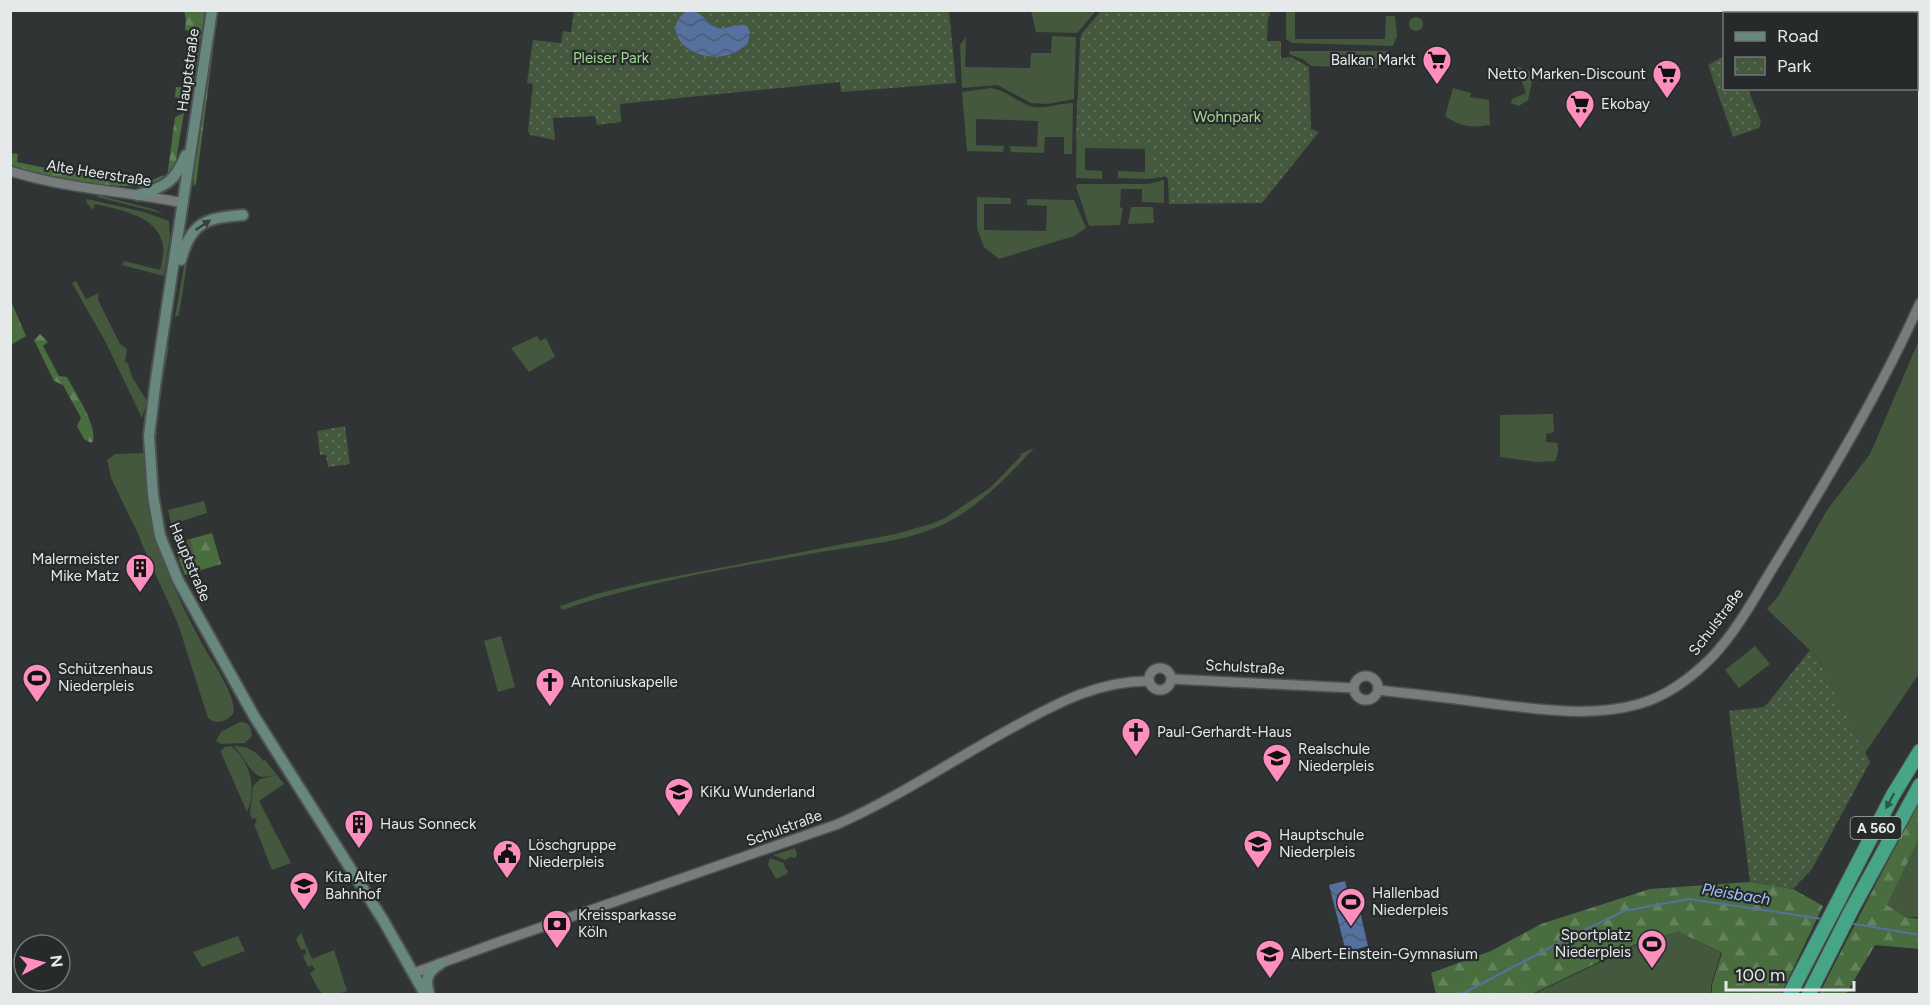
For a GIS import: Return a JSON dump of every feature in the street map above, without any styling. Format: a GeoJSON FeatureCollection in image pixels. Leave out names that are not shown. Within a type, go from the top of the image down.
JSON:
{"type":"FeatureCollection","features":[{"type":"Feature","properties":{"kind":"highway","name":"A 560"},"geometry":{"type":"LineString","coordinates":[[1790,994],[1893,795],[1920,751]]}},
{"type":"Feature","properties":{"kind":"highway","name":"A 560"},"geometry":{"type":"LineString","coordinates":[[1809,994],[1852,909],[1920,785]]}},
{"type":"Feature","properties":{"kind":"main road","name":"Hauptstraße"},"geometry":{"type":"LineString","coordinates":[[212,10],[149,436],[153,495],[160,537],[190,602],[254,716],[427,994]]}},
{"type":"Feature","properties":{"kind":"main road"},"geometry":{"type":"LineString","coordinates":[[138,195],[169,183],[180,170],[193,138]]}},
{"type":"Feature","properties":{"kind":"main road"},"geometry":{"type":"LineString","coordinates":[[166,315],[184,249],[196,227],[214,218],[243,215]]}},
{"type":"Feature","properties":{"kind":"main road"},"geometry":{"type":"LineString","coordinates":[[427,994],[427,977],[431,970],[440,964]]}},
{"type":"Feature","properties":{"kind":"street","name":"Alte Heerstraße"},"geometry":{"type":"LineString","coordinates":[[10,171],[70,185],[183,203]]}},
{"type":"Feature","properties":{"kind":"street","name":"Schulstraße"},"geometry":{"type":"LineString","coordinates":[[1378,690],[1538,709],[1590,711],[1639,704],[1666,693],[1686,680],[1712,657],[1740,620],[1865,411],[1920,303]]}},
{"type":"Feature","properties":{"kind":"street"},"geometry":{"type":"LineString","coordinates":[[1158,668],[1168,672],[1171,679],[1169,685],[1161,690],[1155,689],[1149,681],[1150,674],[1158,668]]}},
{"type":"Feature","properties":{"kind":"street"},"geometry":{"type":"LineString","coordinates":[[1369,677],[1377,683],[1378,690],[1375,697],[1365,701],[1356,695],[1354,688],[1359,679],[1369,677]]}},
{"type":"Feature","properties":{"kind":"street","name":"Schulstraße"},"geometry":{"type":"LineString","coordinates":[[1171,679],[1354,688]]}},
{"type":"Feature","properties":{"kind":"street","name":"Schulstraße"},"geometry":{"type":"LineString","coordinates":[[414,973],[838,824],[870,810],[983,742],[1058,702],[1110,685],[1149,681]]}},
{"type":"Feature","properties":{"kind":"green space","name":"Pleiser Park"},"geometry":{"type":"Polygon","coordinates":[[[574,10],[949,11],[956,83],[841,92],[840,82],[620,104],[621,122],[597,125],[595,116],[553,118],[555,140],[530,135],[528,131],[533,84],[527,83],[533,40],[561,43],[563,31],[571,32],[574,10]]]}},
{"type":"Feature","properties":{"kind":"green space"},"geometry":{"type":"Polygon","coordinates":[[[1031,10],[1096,11],[1077,33],[1036,32],[1031,10]]]}},
{"type":"Feature","properties":{"kind":"green space"},"geometry":{"type":"Polygon","coordinates":[[[184,11],[205,11],[192,88],[188,88],[184,109],[181,111],[182,99],[175,97],[176,87],[184,87],[193,32],[185,30],[184,11]]]}},
{"type":"Feature","properties":{"kind":"green space"},"geometry":{"type":"Polygon","coordinates":[[[216,11],[218,11],[194,186],[193,175],[216,11]]]}},
{"type":"Feature","properties":{"kind":"green space","name":"Wohnpark"},"geometry":{"type":"Polygon","coordinates":[[[1101,11],[1270,11],[1267,41],[1281,41],[1281,58],[1291,57],[1309,67],[1311,129],[1319,132],[1262,203],[1169,204],[1168,179],[1165,176],[1151,179],[1152,143],[1076,140],[1080,40],[1082,33],[1101,11]]]}},
{"type":"Feature","properties":{"kind":"green space"},"geometry":{"type":"Polygon","coordinates":[[[1286,11],[1295,11],[1295,39],[1385,39],[1386,16],[1395,16],[1397,36],[1393,46],[1292,43],[1286,39],[1286,11]]]}},
{"type":"Feature","properties":{"kind":"green space"},"geometry":{"type":"Polygon","coordinates":[[[1416,17],[1421,19],[1423,24],[1421,29],[1416,31],[1411,29],[1409,24],[1411,19],[1416,17]]]}},
{"type":"Feature","properties":{"kind":"green space"},"geometry":{"type":"Polygon","coordinates":[[[1052,36],[1076,37],[1074,99],[1048,104],[1031,103],[997,85],[962,88],[960,45],[966,37],[965,67],[1030,68],[1031,53],[1051,53],[1052,36]]]}},
{"type":"Feature","properties":{"kind":"green space"},"geometry":{"type":"Polygon","coordinates":[[[1290,51],[1388,51],[1377,68],[1311,66],[1304,60],[1289,54],[1290,51]]]}},
{"type":"Feature","properties":{"kind":"green space"},"geometry":{"type":"Polygon","coordinates":[[[1723,57],[1723,90],[1748,90],[1761,122],[1759,128],[1733,137],[1708,65],[1723,57]]]}},
{"type":"Feature","properties":{"kind":"green space"},"geometry":{"type":"Polygon","coordinates":[[[1515,66],[1528,70],[1533,77],[1528,100],[1519,106],[1511,103],[1512,99],[1526,93],[1520,77],[1514,79],[1513,68],[1515,66]]]}},
{"type":"Feature","properties":{"kind":"green space"},"geometry":{"type":"Polygon","coordinates":[[[991,88],[1035,107],[1073,103],[1072,154],[1064,154],[1064,137],[1045,137],[1044,153],[1011,152],[1010,146],[1037,147],[1038,121],[976,119],[976,145],[1004,146],[1003,152],[967,151],[962,92],[991,88]]]}},
{"type":"Feature","properties":{"kind":"green space"},"geometry":{"type":"Polygon","coordinates":[[[1453,88],[1471,93],[1470,97],[1489,100],[1490,125],[1467,126],[1445,116],[1453,88]]]}},
{"type":"Feature","properties":{"kind":"green space"},"geometry":{"type":"Polygon","coordinates":[[[1134,91],[1165,176],[1147,179],[1118,178],[1118,171],[1145,172],[1145,149],[1085,148],[1085,170],[1102,171],[1102,179],[1076,178],[1077,100],[1134,91]]]}},
{"type":"Feature","properties":{"kind":"green space"},"geometry":{"type":"Polygon","coordinates":[[[184,113],[175,166],[167,178],[175,117],[184,113]]]}},
{"type":"Feature","properties":{"kind":"green space"},"geometry":{"type":"Polygon","coordinates":[[[10,153],[18,154],[17,162],[65,172],[86,172],[86,177],[125,183],[144,182],[163,175],[163,179],[151,187],[99,185],[45,176],[11,165],[10,153]]]}},
{"type":"Feature","properties":{"kind":"green space"},"geometry":{"type":"Polygon","coordinates":[[[1164,180],[1164,203],[1142,202],[1142,189],[1121,189],[1120,207],[1123,208],[1120,225],[1089,226],[1076,186],[1078,184],[1148,184],[1164,180]]]}},
{"type":"Feature","properties":{"kind":"green space"},"geometry":{"type":"Polygon","coordinates":[[[98,195],[153,209],[164,214],[97,197],[98,195]]]}},
{"type":"Feature","properties":{"kind":"green space"},"geometry":{"type":"Polygon","coordinates":[[[977,197],[1011,198],[1011,204],[984,204],[984,230],[1046,231],[1047,206],[1027,205],[1027,199],[1074,200],[1086,228],[1074,236],[999,259],[984,247],[977,228],[977,197]]]}},
{"type":"Feature","properties":{"kind":"green space"},"geometry":{"type":"Polygon","coordinates":[[[87,199],[144,212],[169,221],[170,236],[164,276],[122,265],[124,261],[160,270],[163,246],[154,227],[136,216],[114,208],[95,204],[93,210],[86,202],[87,199]]]}},
{"type":"Feature","properties":{"kind":"green space"},"geometry":{"type":"Polygon","coordinates":[[[1131,207],[1153,207],[1154,223],[1128,224],[1131,207]]]}},
{"type":"Feature","properties":{"kind":"green space"},"geometry":{"type":"Polygon","coordinates":[[[199,234],[189,251],[179,315],[175,317],[187,248],[199,234]]]}},
{"type":"Feature","properties":{"kind":"green space"},"geometry":{"type":"Polygon","coordinates":[[[76,281],[86,299],[99,293],[98,300],[120,344],[127,349],[125,362],[128,363],[132,377],[147,401],[142,418],[105,341],[72,283],[76,281]]]}},
{"type":"Feature","properties":{"kind":"green space"},"geometry":{"type":"Polygon","coordinates":[[[10,299],[26,336],[11,345],[10,345],[10,299]]]}},
{"type":"Feature","properties":{"kind":"green space"},"geometry":{"type":"Polygon","coordinates":[[[40,334],[48,342],[43,346],[59,376],[67,377],[92,426],[93,441],[91,443],[84,439],[77,426],[81,418],[63,385],[54,381],[34,340],[40,334]]]}},
{"type":"Feature","properties":{"kind":"green space"},"geometry":{"type":"Polygon","coordinates":[[[537,336],[540,341],[546,338],[555,357],[529,372],[511,348],[537,336]]]}},
{"type":"Feature","properties":{"kind":"green space"},"geometry":{"type":"Polygon","coordinates":[[[1919,340],[1919,674],[1865,753],[1818,658],[1767,609],[1779,595],[1827,510],[1870,454],[1919,340]]]}},
{"type":"Feature","properties":{"kind":"green space"},"geometry":{"type":"Polygon","coordinates":[[[168,345],[158,411],[156,444],[157,477],[167,541],[159,503],[157,483],[155,444],[158,405],[164,354],[168,345]]]}},
{"type":"Feature","properties":{"kind":"green space"},"geometry":{"type":"Polygon","coordinates":[[[1553,414],[1554,432],[1546,434],[1546,442],[1557,443],[1558,452],[1555,461],[1536,462],[1500,457],[1500,415],[1553,414]]]}},
{"type":"Feature","properties":{"kind":"green space"},"geometry":{"type":"Polygon","coordinates":[[[345,426],[350,464],[328,467],[326,455],[320,455],[317,431],[345,426]]]}},
{"type":"Feature","properties":{"kind":"green space"},"geometry":{"type":"Polygon","coordinates":[[[1034,448],[1005,479],[972,507],[948,522],[916,535],[687,577],[624,591],[562,610],[560,606],[641,583],[895,534],[931,524],[945,518],[991,487],[1021,456],[1020,454],[1034,448]]]}},
{"type":"Feature","properties":{"kind":"green space"},"geometry":{"type":"Polygon","coordinates":[[[145,453],[149,506],[162,556],[182,605],[232,700],[233,714],[221,722],[208,718],[178,624],[111,478],[107,460],[115,454],[145,453]]]}},
{"type":"Feature","properties":{"kind":"green space"},"geometry":{"type":"Polygon","coordinates":[[[204,501],[207,513],[179,522],[184,540],[190,539],[194,548],[193,555],[179,560],[168,510],[204,501]]]}},
{"type":"Feature","properties":{"kind":"green space"},"geometry":{"type":"Polygon","coordinates":[[[212,533],[221,564],[185,575],[179,560],[193,554],[190,539],[212,533]]]}},
{"type":"Feature","properties":{"kind":"green space"},"geometry":{"type":"Polygon","coordinates":[[[501,636],[515,687],[498,692],[484,641],[501,636]]]}},
{"type":"Feature","properties":{"kind":"green space"},"geometry":{"type":"Polygon","coordinates":[[[1755,646],[1770,664],[1739,688],[1725,670],[1755,646]]]}},
{"type":"Feature","properties":{"kind":"green space"},"geometry":{"type":"Polygon","coordinates":[[[1810,650],[1818,658],[1870,762],[1812,869],[1793,889],[1750,882],[1729,711],[1763,707],[1767,704],[1810,650]]]}},
{"type":"Feature","properties":{"kind":"green space"},"geometry":{"type":"Polygon","coordinates":[[[240,722],[248,724],[251,730],[252,736],[245,743],[221,744],[216,741],[221,732],[240,722]]]}},
{"type":"Feature","properties":{"kind":"green space"},"geometry":{"type":"Polygon","coordinates":[[[231,746],[238,752],[250,776],[252,794],[247,812],[221,751],[224,747],[231,746]]]}},
{"type":"Feature","properties":{"kind":"green space"},"geometry":{"type":"Polygon","coordinates":[[[233,746],[254,751],[277,775],[258,776],[233,746]]]}},
{"type":"Feature","properties":{"kind":"green space"},"geometry":{"type":"Polygon","coordinates":[[[277,775],[284,784],[259,801],[291,863],[272,870],[254,824],[257,822],[250,814],[253,786],[260,779],[277,775]]]}},
{"type":"Feature","properties":{"kind":"green space"},"geometry":{"type":"Polygon","coordinates":[[[1919,803],[1919,839],[1887,905],[1905,917],[1919,919],[1919,949],[1875,945],[1846,994],[1819,994],[1880,876],[1919,803]]]}},
{"type":"Feature","properties":{"kind":"green space"},"geometry":{"type":"Polygon","coordinates":[[[1919,839],[1919,917],[1905,917],[1887,905],[1919,839]]]}},
{"type":"Feature","properties":{"kind":"green space"},"geometry":{"type":"Polygon","coordinates":[[[795,848],[797,854],[795,858],[785,860],[773,855],[795,848]]]}},
{"type":"Feature","properties":{"kind":"green space"},"geometry":{"type":"Polygon","coordinates":[[[770,858],[784,863],[787,874],[776,879],[768,865],[770,858]]]}},
{"type":"Feature","properties":{"kind":"green space"},"geometry":{"type":"Polygon","coordinates":[[[1750,882],[1793,889],[1823,906],[1781,994],[1712,994],[1712,985],[1722,953],[1679,932],[1640,942],[1532,994],[1436,994],[1431,973],[1491,951],[1541,924],[1650,889],[1750,882]]]}},
{"type":"Feature","properties":{"kind":"green space","name":"Sportplatz Niederpleis"},"geometry":{"type":"Polygon","coordinates":[[[1679,932],[1721,953],[1711,985],[1711,994],[1534,994],[1640,943],[1679,932]]]}},
{"type":"Feature","properties":{"kind":"green space"},"geometry":{"type":"Polygon","coordinates":[[[301,933],[312,959],[334,950],[347,991],[339,994],[323,994],[318,989],[310,973],[315,970],[312,965],[308,967],[303,956],[306,954],[305,949],[301,950],[296,939],[301,933]]]}},
{"type":"Feature","properties":{"kind":"green space"},"geometry":{"type":"Polygon","coordinates":[[[238,936],[245,951],[202,967],[193,952],[238,936]]]}},
{"type":"Feature","properties":{"kind":"water"},"geometry":{"type":"Polygon","coordinates":[[[688,10],[698,13],[718,28],[747,26],[750,32],[748,43],[733,53],[718,57],[690,50],[680,41],[676,31],[678,20],[688,10]]]}},
{"type":"Feature","properties":{"kind":"water","name":"Hallenbad Niederpleis"},"geometry":{"type":"Polygon","coordinates":[[[1345,881],[1348,893],[1357,891],[1368,946],[1346,952],[1329,885],[1345,881]]]}},
{"type":"Feature","properties":{"kind":"waterway","name":"Pleisbach"},"geometry":{"type":"LineString","coordinates":[[1462,994],[1624,911],[1689,899],[1823,919]]}},
{"type":"Feature","properties":{"kind":"waterway","name":"Pleisbach"},"geometry":{"type":"LineString","coordinates":[[1849,923],[1920,935]]}},
{"type":"Feature","properties":{"kind":"place","name":"Balkan Markt"},"geometry":{"type":"Point","coordinates":[1437,86]}},
{"type":"Feature","properties":{"kind":"place","name":"Netto Marken-Discount"},"geometry":{"type":"Point","coordinates":[1667,100]}},
{"type":"Feature","properties":{"kind":"place","name":"Ekobay"},"geometry":{"type":"Point","coordinates":[1580,130]}},
{"type":"Feature","properties":{"kind":"place","name":"Malermeister Mike Matz"},"geometry":{"type":"Point","coordinates":[140,594]}},
{"type":"Feature","properties":{"kind":"place","name":"Schützenhaus Niederpleis"},"geometry":{"type":"Point","coordinates":[37,704]}},
{"type":"Feature","properties":{"kind":"place","name":"Antoniuskapelle"},"geometry":{"type":"Point","coordinates":[550,708]}},
{"type":"Feature","properties":{"kind":"place","name":"Paul-Gerhardt-Haus"},"geometry":{"type":"Point","coordinates":[1136,758]}},
{"type":"Feature","properties":{"kind":"place","name":"Realschule Niederpleis"},"geometry":{"type":"Point","coordinates":[1277,784]}},
{"type":"Feature","properties":{"kind":"place","name":"KiKu Wunderland"},"geometry":{"type":"Point","coordinates":[679,818]}},
{"type":"Feature","properties":{"kind":"place","name":"Haus Sonneck"},"geometry":{"type":"Point","coordinates":[359,850]}},
{"type":"Feature","properties":{"kind":"place","name":"Hauptschule Niederpleis"},"geometry":{"type":"Point","coordinates":[1258,870]}},
{"type":"Feature","properties":{"kind":"place","name":"Löschgruppe Niederpleis"},"geometry":{"type":"Point","coordinates":[507,880]}},
{"type":"Feature","properties":{"kind":"place","name":"Kita Alter Bahnhof"},"geometry":{"type":"Point","coordinates":[304,912]}},
{"type":"Feature","properties":{"kind":"place","name":"Hallenbad Niederpleis"},"geometry":{"type":"Point","coordinates":[1351,928]}},
{"type":"Feature","properties":{"kind":"place","name":"Kreissparkasse Köln"},"geometry":{"type":"Point","coordinates":[557,950]}},
{"type":"Feature","properties":{"kind":"place","name":"Sportplatz Niederpleis"},"geometry":{"type":"Point","coordinates":[1652,970]}},
{"type":"Feature","properties":{"kind":"place","name":"Albert-Einstein-Gymnasium"},"geometry":{"type":"Point","coordinates":[1270,980]}}]}
